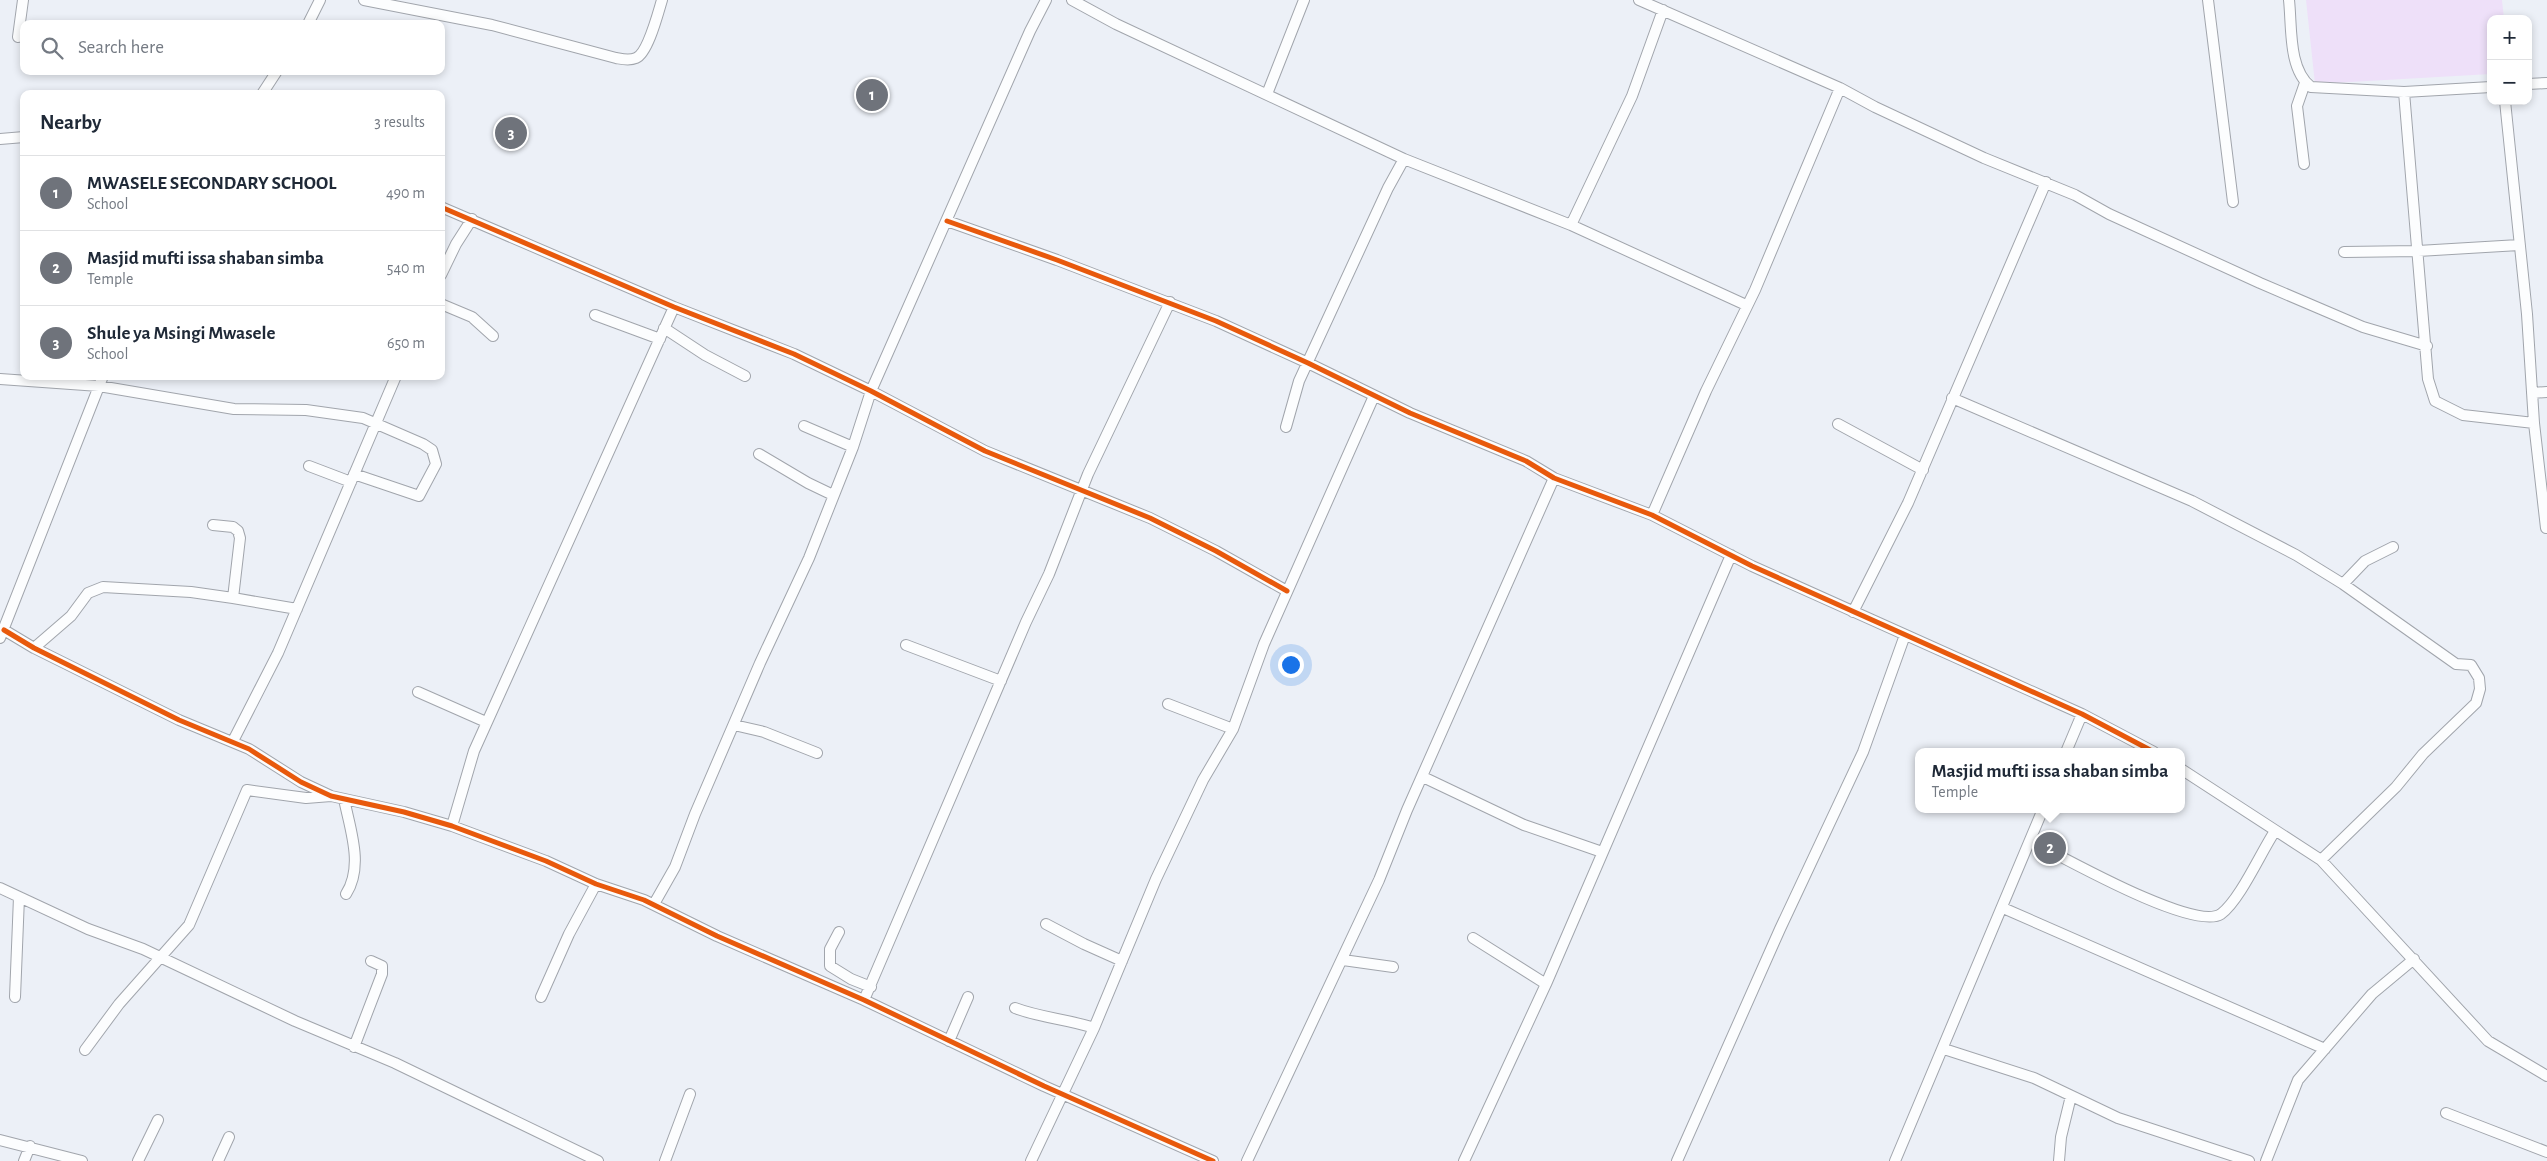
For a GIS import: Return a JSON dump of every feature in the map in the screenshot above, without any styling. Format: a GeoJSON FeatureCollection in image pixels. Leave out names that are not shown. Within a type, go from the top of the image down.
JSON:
{"type":"FeatureCollection","features":[{"type":"Feature","properties":{"kind":"street"},"geometry":{"type":"LineString","coordinates":[[20,20],[23,0]]}},
{"type":"Feature","properties":{"kind":"street"},"geometry":{"type":"LineString","coordinates":[[310,20],[320,0]]}},
{"type":"Feature","properties":{"kind":"street"},"geometry":{"type":"LineString","coordinates":[[364,0],[492,24],[629,60],[637,57],[643,51],[662,0]]}},
{"type":"Feature","properties":{"kind":"street"},"geometry":{"type":"LineString","coordinates":[[654,904],[676,867],[734,725],[809,558],[853,447],[871,391],[1030,31],[1046,0]]}},
{"type":"Feature","properties":{"kind":"street"},"geometry":{"type":"LineString","coordinates":[[1072,0],[1116,24],[1404,159],[1571,226],[1746,305]]}},
{"type":"Feature","properties":{"kind":"street"},"geometry":{"type":"LineString","coordinates":[[1267,94],[1304,0]]}},
{"type":"Feature","properties":{"kind":"street"},"geometry":{"type":"LineString","coordinates":[[1639,0],[1694,26],[1840,88],[1976,154],[2046,182],[2260,283],[2363,327],[2427,346]]}},
{"type":"Feature","properties":{"kind":"street"},"geometry":{"type":"LineString","coordinates":[[2208,0],[2233,202]]}},
{"type":"Feature","properties":{"kind":"street"},"geometry":{"type":"LineString","coordinates":[[2289,0],[2296,66],[2305,83],[2317,90],[2404,92],[2487,87]]}},
{"type":"Feature","properties":{"kind":"street"},"geometry":{"type":"LineString","coordinates":[[1571,226],[1632,96],[1663,10]]}},
{"type":"Feature","properties":{"kind":"street"},"geometry":{"type":"LineString","coordinates":[[18,37],[20,22]]}},
{"type":"Feature","properties":{"kind":"street"},"geometry":{"type":"LineString","coordinates":[[265,90],[274,75]]}},
{"type":"Feature","properties":{"kind":"street"},"geometry":{"type":"LineString","coordinates":[[2304,164],[2297,106],[2305,83]]}},
{"type":"Feature","properties":{"kind":"street"},"geometry":{"type":"LineString","coordinates":[[2532,84],[2547,83]]}},
{"type":"Feature","properties":{"kind":"street"},"geometry":{"type":"LineString","coordinates":[[1652,515],[1746,305],[1755,290],[1840,88]]}},
{"type":"Feature","properties":{"kind":"street"},"geometry":{"type":"LineString","coordinates":[[2404,92],[2427,346],[2428,379],[2435,401],[2463,415],[2534,423]]}},
{"type":"Feature","properties":{"kind":"street"},"geometry":{"type":"LineString","coordinates":[[2505,105],[2534,423],[2546,528]]}},
{"type":"Feature","properties":{"kind":"street"},"geometry":{"type":"LineString","coordinates":[[0,139],[20,137]]}},
{"type":"Feature","properties":{"kind":"street"},"geometry":{"type":"LineString","coordinates":[[1286,427],[1299,381],[1352,264],[1404,159]]}},
{"type":"Feature","properties":{"kind":"street"},"geometry":{"type":"LineString","coordinates":[[1853,612],[1923,470],[1952,398],[2046,182]]}},
{"type":"Feature","properties":{"kind":"street"},"geometry":{"type":"LineString","coordinates":[[445,208],[472,218],[674,307],[794,354],[871,391],[985,451],[1158,522],[1216,551],[1287,591]]}},
{"type":"Feature","properties":{"kind":"street"},"geometry":{"type":"LineString","coordinates":[[445,267],[472,218]]}},
{"type":"Feature","properties":{"kind":"street"},"geometry":{"type":"LineString","coordinates":[[947,221],[1170,302],[1308,363],[1410,413],[1526,461],[1554,478],[1652,515],[1731,555],[1853,612],[2082,714],[2146,748]]}},
{"type":"Feature","properties":{"kind":"street"},"geometry":{"type":"LineString","coordinates":[[2344,252],[2418,251],[2519,245]]}},
{"type":"Feature","properties":{"kind":"street"},"geometry":{"type":"LineString","coordinates":[[864,1000],[1049,574],[1081,490],[1170,302]]}},
{"type":"Feature","properties":{"kind":"street"},"geometry":{"type":"LineString","coordinates":[[445,306],[472,317],[492,336]]}},
{"type":"Feature","properties":{"kind":"street"},"geometry":{"type":"LineString","coordinates":[[452,826],[474,751],[486,722],[674,307]]}},
{"type":"Feature","properties":{"kind":"street"},"geometry":{"type":"LineString","coordinates":[[595,315],[660,338]]}},
{"type":"Feature","properties":{"kind":"street"},"geometry":{"type":"LineString","coordinates":[[664,328],[705,355],[745,376]]}},
{"type":"Feature","properties":{"kind":"street"},"geometry":{"type":"LineString","coordinates":[[0,379],[20,379]]}},
{"type":"Feature","properties":{"kind":"street"},"geometry":{"type":"LineString","coordinates":[[50,380],[101,381],[212,406],[263,411],[306,410],[342,414],[376,423],[423,444],[432,450],[436,464],[422,494],[416,496],[309,466]]}},
{"type":"Feature","properties":{"kind":"street"},"geometry":{"type":"LineString","coordinates":[[232,742],[262,687],[297,609],[394,380]]}},
{"type":"Feature","properties":{"kind":"street"},"geometry":{"type":"LineString","coordinates":[[101,381],[2,629],[34,648],[179,720],[232,742],[278,766],[301,782],[331,796],[452,826],[546,861],[596,884],[654,904],[717,936],[864,1000],[949,1041],[1213,1161]]}},
{"type":"Feature","properties":{"kind":"street"},"geometry":{"type":"LineString","coordinates":[[2532,393],[2547,392]]}},
{"type":"Feature","properties":{"kind":"street"},"geometry":{"type":"LineString","coordinates":[[1030,1161],[1094,1028],[1156,879],[1203,780],[1233,729],[1264,644],[1374,396]]}},
{"type":"Feature","properties":{"kind":"street"},"geometry":{"type":"LineString","coordinates":[[1952,398],[2192,501],[2296,555],[2343,584],[2456,664],[2471,665],[2479,678],[2480,688],[2476,703],[2423,754],[2396,787],[2321,860]]}},
{"type":"Feature","properties":{"kind":"street"},"geometry":{"type":"LineString","coordinates":[[1838,424],[1923,470]]}},
{"type":"Feature","properties":{"kind":"street"},"geometry":{"type":"LineString","coordinates":[[804,426],[853,447]]}},
{"type":"Feature","properties":{"kind":"street"},"geometry":{"type":"LineString","coordinates":[[759,454],[808,483],[833,495]]}},
{"type":"Feature","properties":{"kind":"street"},"geometry":{"type":"LineString","coordinates":[[1246,1161],[1343,960],[1512,570],[1554,478]]}},
{"type":"Feature","properties":{"kind":"street"},"geometry":{"type":"LineString","coordinates":[[213,525],[232,527],[238,531],[239,547],[233,598]]}},
{"type":"Feature","properties":{"kind":"street"},"geometry":{"type":"LineString","coordinates":[[2343,584],[2365,560],[2393,547]]}},
{"type":"Feature","properties":{"kind":"street"},"geometry":{"type":"LineString","coordinates":[[1464,1161],[1546,984],[1731,555]]}},
{"type":"Feature","properties":{"kind":"street"},"geometry":{"type":"LineString","coordinates":[[34,648],[71,616],[88,593],[103,587],[191,592],[297,609]]}},
{"type":"Feature","properties":{"kind":"street"},"geometry":{"type":"LineString","coordinates":[[1677,1161],[1784,920],[1852,777],[1905,634]]}},
{"type":"Feature","properties":{"kind":"street"},"geometry":{"type":"LineString","coordinates":[[906,645],[1001,682]]}},
{"type":"Feature","properties":{"kind":"street"},"geometry":{"type":"LineString","coordinates":[[418,692],[486,722]]}},
{"type":"Feature","properties":{"kind":"street"},"geometry":{"type":"LineString","coordinates":[[1168,704],[1233,729]]}},
{"type":"Feature","properties":{"kind":"street"},"geometry":{"type":"LineString","coordinates":[[2068,748],[2082,714]]}},
{"type":"Feature","properties":{"kind":"street"},"geometry":{"type":"LineString","coordinates":[[734,725],[764,732],[816,753]]}},
{"type":"Feature","properties":{"kind":"street"},"geometry":{"type":"LineString","coordinates":[[2185,772],[2321,860],[2488,1041],[2547,1076]]}},
{"type":"Feature","properties":{"kind":"street"},"geometry":{"type":"LineString","coordinates":[[1423,777],[1524,825],[1602,852]]}},
{"type":"Feature","properties":{"kind":"street"},"geometry":{"type":"LineString","coordinates":[[86,1050],[119,1004],[189,925],[247,790],[306,798],[331,796]]}},
{"type":"Feature","properties":{"kind":"street"},"geometry":{"type":"LineString","coordinates":[[344,799],[355,866],[353,880],[346,894]]}},
{"type":"Feature","properties":{"kind":"street"},"geometry":{"type":"LineString","coordinates":[[1895,1161],[1944,1049],[2042,813]]}},
{"type":"Feature","properties":{"kind":"street"},"geometry":{"type":"LineString","coordinates":[[2031,841],[2143,897],[2174,910],[2199,917],[2219,915],[2230,905],[2275,831]]}},
{"type":"Feature","properties":{"kind":"street"},"geometry":{"type":"LineString","coordinates":[[541,997],[569,934],[596,884]]}},
{"type":"Feature","properties":{"kind":"street"},"geometry":{"type":"LineString","coordinates":[[0,888],[88,929],[160,957],[354,1047],[395,1063],[598,1161]]}},
{"type":"Feature","properties":{"kind":"street"},"geometry":{"type":"LineString","coordinates":[[14,997],[19,897]]}},
{"type":"Feature","properties":{"kind":"street"},"geometry":{"type":"LineString","coordinates":[[2003,908],[2324,1048]]}},
{"type":"Feature","properties":{"kind":"street"},"geometry":{"type":"LineString","coordinates":[[1046,924],[1122,961]]}},
{"type":"Feature","properties":{"kind":"street"},"geometry":{"type":"LineString","coordinates":[[839,932],[830,949],[830,966],[851,979],[871,987]]}},
{"type":"Feature","properties":{"kind":"street"},"geometry":{"type":"LineString","coordinates":[[1474,938],[1546,984]]}},
{"type":"Feature","properties":{"kind":"street"},"geometry":{"type":"LineString","coordinates":[[2266,1161],[2298,1080],[2372,994],[2414,959]]}},
{"type":"Feature","properties":{"kind":"street"},"geometry":{"type":"LineString","coordinates":[[1343,960],[1393,968]]}},
{"type":"Feature","properties":{"kind":"street"},"geometry":{"type":"LineString","coordinates":[[354,1047],[382,974],[382,966],[371,961]]}},
{"type":"Feature","properties":{"kind":"street"},"geometry":{"type":"LineString","coordinates":[[949,1041],[968,997]]}},
{"type":"Feature","properties":{"kind":"street"},"geometry":{"type":"LineString","coordinates":[[1015,1008],[1039,1016],[1074,1022],[1094,1028]]}},
{"type":"Feature","properties":{"kind":"street"},"geometry":{"type":"LineString","coordinates":[[1944,1049],[2010,1069],[2118,1118],[2249,1161]]}},
{"type":"Feature","properties":{"kind":"street"},"geometry":{"type":"LineString","coordinates":[[664,1161],[690,1094]]}},
{"type":"Feature","properties":{"kind":"street"},"geometry":{"type":"LineString","coordinates":[[2059,1161],[2061,1137],[2071,1096]]}},
{"type":"Feature","properties":{"kind":"street"},"geometry":{"type":"LineString","coordinates":[[2446,1113],[2547,1152]]}},
{"type":"Feature","properties":{"kind":"street"},"geometry":{"type":"LineString","coordinates":[[138,1161],[158,1120]]}},
{"type":"Feature","properties":{"kind":"street"},"geometry":{"type":"LineString","coordinates":[[218,1161],[229,1137]]}},
{"type":"Feature","properties":{"kind":"street"},"geometry":{"type":"LineString","coordinates":[[0,1140],[30,1146],[82,1161]]}},
{"type":"Feature","properties":{"kind":"street"},"geometry":{"type":"LineString","coordinates":[[24,1161],[30,1146]]}},
{"type":"Feature","properties":{"kind":"shaded area"},"geometry":{"type":"Polygon","coordinates":[[[2306,0],[2502,0],[2504,15],[2487,15],[2487,74],[2315,84],[2306,0]]]}},
{"type":"Feature","properties":{"kind":"cycle path"},"geometry":{"type":"LineString","coordinates":[[445,209],[674,307],[794,354],[871,391],[985,451],[1150,518],[1216,551],[1287,591]]}},
{"type":"Feature","properties":{"kind":"cycle path"},"geometry":{"type":"LineString","coordinates":[[947,221],[1057,260],[1216,321],[1410,413],[1526,461],[1554,478],[1652,515],[1752,566],[2082,714],[2146,748]]}},
{"type":"Feature","properties":{"kind":"cycle path"},"geometry":{"type":"LineString","coordinates":[[4,630],[34,648],[179,720],[249,749],[301,782],[331,796],[404,812],[452,826],[546,861],[596,884],[644,900],[717,936],[864,1000],[1044,1086],[1213,1161]]}},
{"type":"Feature","properties":{"kind":"place","name":"MWASELE SECONDARY SCHOOL"},"geometry":{"type":"Point","coordinates":[872,95]}},
{"type":"Feature","properties":{"kind":"place","name":"Shule ya Msingi Mwasele"},"geometry":{"type":"Point","coordinates":[511,133]}},
{"type":"Feature","properties":{"kind":"place","name":"Masjid mufti issa shaban simba"},"geometry":{"type":"Point","coordinates":[2050,848]}}]}
